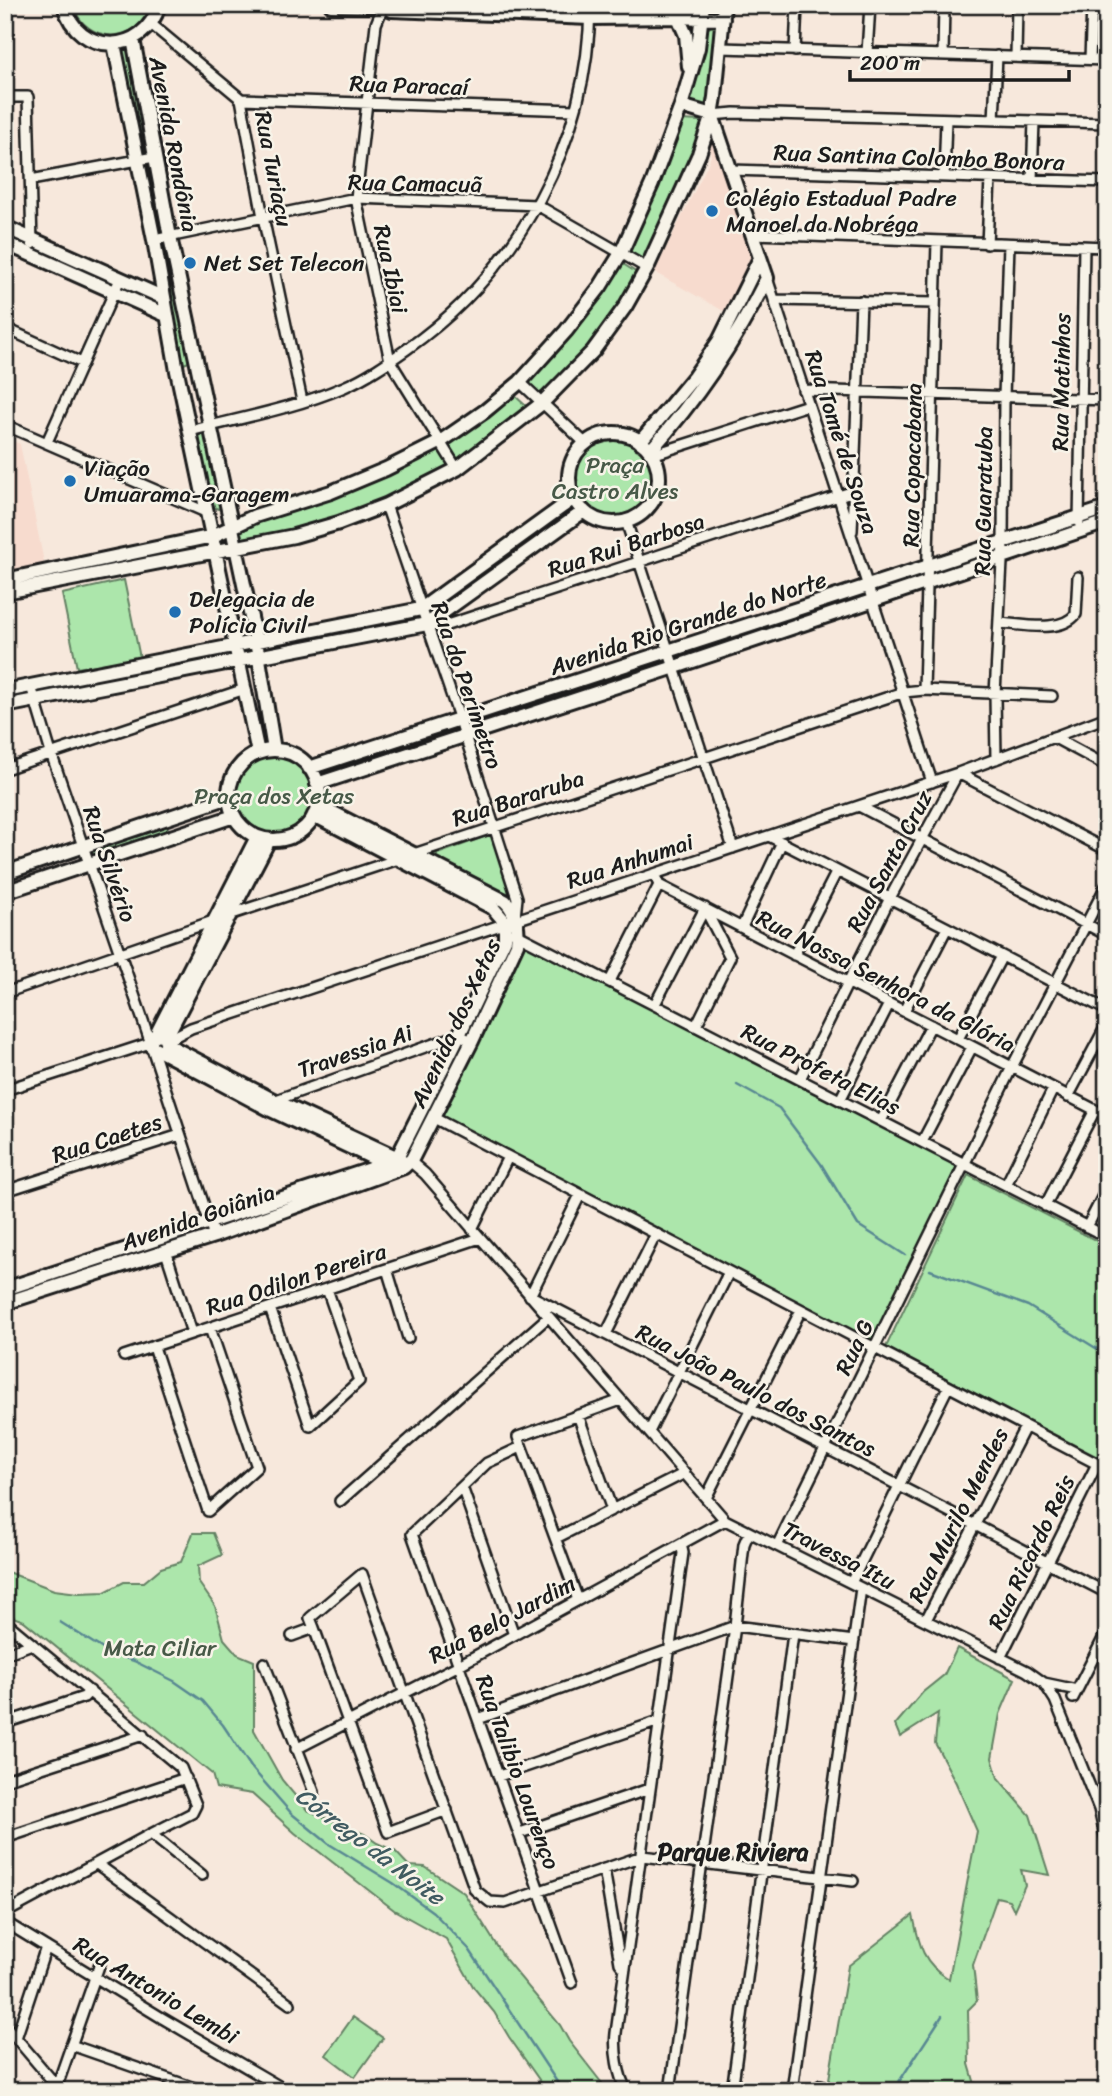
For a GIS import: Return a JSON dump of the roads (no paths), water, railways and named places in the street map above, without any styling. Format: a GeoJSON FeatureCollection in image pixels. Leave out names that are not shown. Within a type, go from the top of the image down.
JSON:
{"type":"FeatureCollection","features":[{"type":"Feature","properties":{"kind":"street"},"geometry":{"type":"LineString","coordinates":[[64,5],[72,23],[80,32],[90,39],[114,44],[133,39],[151,24],[159,5]]}},
{"type":"Feature","properties":{"kind":"street"},"geometry":{"type":"LineString","coordinates":[[331,5],[590,11],[614,16],[678,17],[703,12],[723,19]]}},
{"type":"Feature","properties":{"kind":"street"},"geometry":{"type":"LineString","coordinates":[[597,5],[614,16]]}},
{"type":"Feature","properties":{"kind":"street"},"geometry":{"type":"LineString","coordinates":[[5,580],[236,548],[339,523],[386,505],[457,469],[541,404],[593,351],[625,307],[647,268],[685,187],[712,115],[724,5]]}},
{"type":"Feature","properties":{"kind":"street"},"geometry":{"type":"LineString","coordinates":[[795,51],[797,5]]}},
{"type":"Feature","properties":{"kind":"street"},"geometry":{"type":"LineString","coordinates":[[867,53],[870,5]]}},
{"type":"Feature","properties":{"kind":"street"},"geometry":{"type":"LineString","coordinates":[[943,55],[944,5]]}},
{"type":"Feature","properties":{"kind":"street"},"geometry":{"type":"LineString","coordinates":[[1016,57],[1017,5]]}},
{"type":"Feature","properties":{"kind":"street"},"geometry":{"type":"LineString","coordinates":[[1090,59],[1092,5]]}},
{"type":"Feature","properties":{"kind":"street","name":"Rua Ibiai"},"geometry":{"type":"LineString","coordinates":[[382,6],[376,24],[356,198],[390,361],[457,469]]}},
{"type":"Feature","properties":{"kind":"street"},"geometry":{"type":"LineString","coordinates":[[191,430],[303,401],[344,387],[390,361],[434,330],[469,299],[500,260],[537,205],[557,165],[575,110],[586,61],[590,11]]}},
{"type":"Feature","properties":{"kind":"street"},"geometry":{"type":"LineString","coordinates":[[5,592],[213,536],[264,513],[331,492],[440,442],[485,411],[520,382],[566,331],[600,287],[621,253],[652,184],[681,106],[698,48],[703,12]]}},
{"type":"Feature","properties":{"kind":"street"},"geometry":{"type":"LineString","coordinates":[[678,17],[687,35],[690,74]]}},
{"type":"Feature","properties":{"kind":"street","name":"Rua Turiaçu"},"geometry":{"type":"LineString","coordinates":[[151,24],[241,99],[262,217],[303,401]]}},
{"type":"Feature","properties":{"kind":"street","name":"Avenida Rondônia"},"geometry":{"type":"LineString","coordinates":[[133,39],[170,237],[259,655],[275,750]]}},
{"type":"Feature","properties":{"kind":"street","name":"Avenida Rondônia"},"geometry":{"type":"LineString","coordinates":[[114,44],[154,240],[177,371],[258,753]]}},
{"type":"Feature","properties":{"kind":"street"},"geometry":{"type":"LineString","coordinates":[[721,48],[1107,60]]}},
{"type":"Feature","properties":{"kind":"street"},"geometry":{"type":"LineString","coordinates":[[994,120],[997,57]]}},
{"type":"Feature","properties":{"kind":"street"},"geometry":{"type":"LineString","coordinates":[[5,97],[29,97],[32,255]]}},
{"type":"Feature","properties":{"kind":"street","name":"Rua Paracaí"},"geometry":{"type":"LineString","coordinates":[[241,99],[575,110]]}},
{"type":"Feature","properties":{"kind":"street"},"geometry":{"type":"LineString","coordinates":[[681,106],[712,115],[734,113],[1107,123]]}},
{"type":"Feature","properties":{"kind":"street","name":"Rua Tomé de Souza"},"geometry":{"type":"LineString","coordinates":[[712,115],[932,782]]}},
{"type":"Feature","properties":{"kind":"street"},"geometry":{"type":"LineString","coordinates":[[944,177],[946,119]]}},
{"type":"Feature","properties":{"kind":"street"},"geometry":{"type":"LineString","coordinates":[[1032,180],[1034,121]]}},
{"type":"Feature","properties":{"kind":"street"},"geometry":{"type":"LineString","coordinates":[[31,180],[154,157]]}},
{"type":"Feature","properties":{"kind":"street","name":"Rua Santina Colombo Bonora"},"geometry":{"type":"LineString","coordinates":[[731,170],[1107,182]]}},
{"type":"Feature","properties":{"kind":"street"},"geometry":{"type":"LineString","coordinates":[[987,244],[990,179]]}},
{"type":"Feature","properties":{"kind":"street","name":"Rua Camacuã"},"geometry":{"type":"LineString","coordinates":[[154,240],[356,198],[537,205],[647,268]]}},
{"type":"Feature","properties":{"kind":"street"},"geometry":{"type":"LineString","coordinates":[[5,227],[164,298]]}},
{"type":"Feature","properties":{"kind":"street"},"geometry":{"type":"LineString","coordinates":[[752,234],[1107,247]]}},
{"type":"Feature","properties":{"kind":"street","name":"Rua Copacabana"},"geometry":{"type":"LineString","coordinates":[[924,690],[937,242]]}},
{"type":"Feature","properties":{"kind":"street"},"geometry":{"type":"LineString","coordinates":[[5,243],[166,315]]}},
{"type":"Feature","properties":{"kind":"street","name":"Rua Guaratuba"},"geometry":{"type":"LineString","coordinates":[[996,759],[995,694],[1003,550],[1009,244]]}},
{"type":"Feature","properties":{"kind":"street","name":"Rua Matinhos"},"geometry":{"type":"LineString","coordinates":[[1079,517],[1084,247]]}},
{"type":"Feature","properties":{"kind":"street"},"geometry":{"type":"LineString","coordinates":[[640,442],[694,377],[719,341],[760,258]]}},
{"type":"Feature","properties":{"kind":"street"},"geometry":{"type":"LineString","coordinates":[[651,453],[718,366],[767,278]]}},
{"type":"Feature","properties":{"kind":"street"},"geometry":{"type":"LineString","coordinates":[[47,442],[120,279]]}},
{"type":"Feature","properties":{"kind":"street"},"geometry":{"type":"LineString","coordinates":[[774,300],[935,303]]}},
{"type":"Feature","properties":{"kind":"street"},"geometry":{"type":"LineString","coordinates":[[852,539],[861,302]]}},
{"type":"Feature","properties":{"kind":"street"},"geometry":{"type":"LineString","coordinates":[[5,328],[82,363]]}},
{"type":"Feature","properties":{"kind":"street"},"geometry":{"type":"LineString","coordinates":[[177,371],[197,367]]}},
{"type":"Feature","properties":{"kind":"street"},"geometry":{"type":"LineString","coordinates":[[520,382],[585,443]]}},
{"type":"Feature","properties":{"kind":"street"},"geometry":{"type":"LineString","coordinates":[[803,390],[1107,400]]}},
{"type":"Feature","properties":{"kind":"street"},"geometry":{"type":"LineString","coordinates":[[651,453],[808,405]]}},
{"type":"Feature","properties":{"kind":"street"},"geometry":{"type":"LineString","coordinates":[[5,425],[208,513]]}},
{"type":"Feature","properties":{"kind":"street"},"geometry":{"type":"LineString","coordinates":[[612,433],[640,442],[651,453],[658,472],[654,499],[642,513],[626,521],[604,522],[584,511],[574,498],[569,482],[571,464],[585,443],[612,433]]}},
{"type":"Feature","properties":{"kind":"street","name":"Rua Rui Barbosa"},"geometry":{"type":"LineString","coordinates":[[427,624],[444,626],[854,491]]}},
{"type":"Feature","properties":{"kind":"street"},"geometry":{"type":"LineString","coordinates":[[5,691],[421,608],[574,498]]}},
{"type":"Feature","properties":{"kind":"street","name":"Rua do Perímetro"},"geometry":{"type":"LineString","coordinates":[[386,505],[460,720],[517,898],[511,926]]}},
{"type":"Feature","properties":{"kind":"street","name":"Avenida Rio Grande do Norte"},"geometry":{"type":"LineString","coordinates":[[317,784],[874,601],[1107,508]]}},
{"type":"Feature","properties":{"kind":"street"},"geometry":{"type":"LineString","coordinates":[[5,706],[427,624],[584,511]]}},
{"type":"Feature","properties":{"kind":"street"},"geometry":{"type":"LineString","coordinates":[[1079,517],[1079,531]]}},
{"type":"Feature","properties":{"kind":"street"},"geometry":{"type":"LineString","coordinates":[[626,521],[733,848]]}},
{"type":"Feature","properties":{"kind":"street","name":"Avenida Rio Grande do Norte"},"geometry":{"type":"LineString","coordinates":[[309,768],[929,567],[1107,522]]}},
{"type":"Feature","properties":{"kind":"street"},"geometry":{"type":"LineString","coordinates":[[999,623],[1056,626],[1073,619],[1076,614],[1078,577]]}},
{"type":"Feature","properties":{"kind":"street","name":"Rua Silvério"},"geometry":{"type":"LineString","coordinates":[[31,686],[51,753],[121,955],[158,1043],[180,1135],[214,1236]]}},
{"type":"Feature","properties":{"kind":"street"},"geometry":{"type":"LineString","coordinates":[[5,769],[245,689]]}},
{"type":"Feature","properties":{"kind":"street","name":"Rua Bararuba"},"geometry":{"type":"LineString","coordinates":[[5,993],[412,853],[904,692],[924,690],[1052,696]]}},
{"type":"Feature","properties":{"kind":"street","name":"Rua Anhumai"},"geometry":{"type":"LineString","coordinates":[[5,1090],[158,1043],[191,1028],[511,926],[654,874],[958,773],[1107,717]]}},
{"type":"Feature","properties":{"kind":"street"},"geometry":{"type":"LineString","coordinates":[[1053,737],[1107,766]]}},
{"type":"Feature","properties":{"kind":"street"},"geometry":{"type":"LineString","coordinates":[[275,750],[298,757],[309,768],[317,784],[316,810],[309,823],[295,835],[278,840],[248,832],[234,817],[229,797],[231,781],[239,767],[258,753],[275,750]]}},
{"type":"Feature","properties":{"kind":"street"},"geometry":{"type":"LineString","coordinates":[[958,773],[1107,850]]}},
{"type":"Feature","properties":{"kind":"street","name":"Rua Santa Cruz"},"geometry":{"type":"LineString","coordinates":[[800,1079],[890,898],[958,773]]}},
{"type":"Feature","properties":{"kind":"street"},"geometry":{"type":"LineString","coordinates":[[5,873],[229,797]]}},
{"type":"Feature","properties":{"kind":"street"},"geometry":{"type":"LineString","coordinates":[[859,806],[1107,935]]}},
{"type":"Feature","properties":{"kind":"street","name":"Avenida dos Xetas"},"geometry":{"type":"LineString","coordinates":[[316,810],[412,853],[505,901],[512,909],[511,926],[399,1163]]}},
{"type":"Feature","properties":{"kind":"street","name":"Avenida dos Xetas"},"geometry":{"type":"LineString","coordinates":[[316,810],[398,858],[493,908],[511,926],[517,944],[434,1118],[399,1163]]}},
{"type":"Feature","properties":{"kind":"street"},"geometry":{"type":"LineString","coordinates":[[168,817],[175,835]]}},
{"type":"Feature","properties":{"kind":"street"},"geometry":{"type":"LineString","coordinates":[[5,892],[234,817]]}},
{"type":"Feature","properties":{"kind":"street"},"geometry":{"type":"LineString","coordinates":[[769,836],[1107,1010]]}},
{"type":"Feature","properties":{"kind":"street"},"geometry":{"type":"LineString","coordinates":[[158,1043],[230,915],[263,838]]}},
{"type":"Feature","properties":{"kind":"street"},"geometry":{"type":"LineString","coordinates":[[158,1043],[214,921],[263,838]]}},
{"type":"Feature","properties":{"kind":"street"},"geometry":{"type":"LineString","coordinates":[[741,927],[782,842]]}},
{"type":"Feature","properties":{"kind":"street"},"geometry":{"type":"LineString","coordinates":[[794,955],[837,871]]}},
{"type":"Feature","properties":{"kind":"street"},"geometry":{"type":"LineString","coordinates":[[610,981],[659,885],[654,874]]}},
{"type":"Feature","properties":{"kind":"street","name":"Rua G"},"geometry":{"type":"LineString","coordinates":[[777,1546],[1012,1067],[1107,884]]}},
{"type":"Feature","properties":{"kind":"street","name":"Rua Nossa Senhora da Glória"},"geometry":{"type":"LineString","coordinates":[[659,885],[1107,1116]]}},
{"type":"Feature","properties":{"kind":"street"},"geometry":{"type":"LineString","coordinates":[[654,1004],[705,908]]}},
{"type":"Feature","properties":{"kind":"street"},"geometry":{"type":"LineString","coordinates":[[696,1026],[730,957],[705,908]]}},
{"type":"Feature","properties":{"kind":"street","name":"Rua Profeta Elias"},"geometry":{"type":"LineString","coordinates":[[511,926],[696,1026],[1107,1237]]}},
{"type":"Feature","properties":{"kind":"street"},"geometry":{"type":"LineString","coordinates":[[904,1012],[947,928]]}},
{"type":"Feature","properties":{"kind":"street"},"geometry":{"type":"LineString","coordinates":[[958,1039],[1002,956]]}},
{"type":"Feature","properties":{"kind":"street"},"geometry":{"type":"LineString","coordinates":[[840,1100],[889,1004]]}},
{"type":"Feature","properties":{"kind":"street"},"geometry":{"type":"LineString","coordinates":[[1068,1097],[1107,1024]]}},
{"type":"Feature","properties":{"kind":"street"},"geometry":{"type":"LineString","coordinates":[[881,1121],[931,1026]]}},
{"type":"Feature","properties":{"kind":"street"},"geometry":{"type":"LineString","coordinates":[[459,1035],[472,1041]]}},
{"type":"Feature","properties":{"kind":"street","name":"Travessia Ai"},"geometry":{"type":"LineString","coordinates":[[271,1104],[459,1035]]}},
{"type":"Feature","properties":{"kind":"street"},"geometry":{"type":"LineString","coordinates":[[158,1043],[364,1155],[399,1163]]}},
{"type":"Feature","properties":{"kind":"street"},"geometry":{"type":"LineString","coordinates":[[922,1142],[972,1047]]}},
{"type":"Feature","properties":{"kind":"street"},"geometry":{"type":"LineString","coordinates":[[1006,1185],[1053,1088]]}},
{"type":"Feature","properties":{"kind":"street"},"geometry":{"type":"LineString","coordinates":[[271,1104],[399,1163]]}},
{"type":"Feature","properties":{"kind":"street"},"geometry":{"type":"LineString","coordinates":[[1045,1206],[1095,1110]]}},
{"type":"Feature","properties":{"kind":"street"},"geometry":{"type":"LineString","coordinates":[[434,1118],[1107,1469]]}},
{"type":"Feature","properties":{"kind":"street","name":"Rua Caetes"},"geometry":{"type":"LineString","coordinates":[[5,1191],[180,1135]]}},
{"type":"Feature","properties":{"kind":"street"},"geometry":{"type":"LineString","coordinates":[[364,1155],[368,1170]]}},
{"type":"Feature","properties":{"kind":"street"},"geometry":{"type":"LineString","coordinates":[[472,1229],[508,1157]]}},
{"type":"Feature","properties":{"kind":"street","name":"Avenida Goiânia"},"geometry":{"type":"LineString","coordinates":[[5,1303],[60,1278],[208,1222],[368,1170],[399,1163]]}},
{"type":"Feature","properties":{"kind":"street","name":"Avenida Goiânia"},"geometry":{"type":"LineString","coordinates":[[5,1289],[166,1252],[214,1236],[399,1163]]}},
{"type":"Feature","properties":{"kind":"street","name":"Rua João Paulo dos Santos"},"geometry":{"type":"LineString","coordinates":[[399,1163],[425,1174],[530,1296],[1107,1593]]}},
{"type":"Feature","properties":{"kind":"street"},"geometry":{"type":"LineString","coordinates":[[1087,1227],[1107,1188]]}},
{"type":"Feature","properties":{"kind":"street"},"geometry":{"type":"LineString","coordinates":[[530,1296],[580,1195]]}},
{"type":"Feature","properties":{"kind":"street"},"geometry":{"type":"LineString","coordinates":[[606,1334],[656,1234]]}},
{"type":"Feature","properties":{"kind":"street","name":"Rua Odilon Pereira"},"geometry":{"type":"LineString","coordinates":[[124,1356],[480,1238]]}},
{"type":"Feature","properties":{"kind":"street"},"geometry":{"type":"LineString","coordinates":[[166,1252],[192,1334]]}},
{"type":"Feature","properties":{"kind":"street"},"geometry":{"type":"LineString","coordinates":[[387,1269],[408,1338]]}},
{"type":"Feature","properties":{"kind":"street"},"geometry":{"type":"LineString","coordinates":[[649,1432],[729,1272]]}},
{"type":"Feature","properties":{"kind":"street"},"geometry":{"type":"LineString","coordinates":[[270,1308],[310,1426],[359,1381],[327,1289]]}},
{"type":"Feature","properties":{"kind":"street","name":"Travessa Itu"},"geometry":{"type":"LineString","coordinates":[[530,1296],[725,1520],[1027,1671],[1044,1683]]}},
{"type":"Feature","properties":{"kind":"street"},"geometry":{"type":"LineString","coordinates":[[706,1498],[801,1310]]}},
{"type":"Feature","properties":{"kind":"street"},"geometry":{"type":"LineString","coordinates":[[340,1502],[548,1317]]}},
{"type":"Feature","properties":{"kind":"street"},"geometry":{"type":"LineString","coordinates":[[154,1346],[208,1511],[257,1467],[210,1328]]}},
{"type":"Feature","properties":{"kind":"street"},"geometry":{"type":"LineString","coordinates":[[851,1583],[948,1387]]}},
{"type":"Feature","properties":{"kind":"street"},"geometry":{"type":"LineString","coordinates":[[514,1635],[463,1486],[493,1458],[519,1442],[578,1415],[621,1400]]}},
{"type":"Feature","properties":{"kind":"street"},"geometry":{"type":"LineString","coordinates":[[578,1415],[612,1510]]}},
{"type":"Feature","properties":{"kind":"street","name":"Rua Murilo Mendes"},"geometry":{"type":"LineString","coordinates":[[926,1620],[1025,1426]]}},
{"type":"Feature","properties":{"kind":"street"},"geometry":{"type":"LineString","coordinates":[[519,1442],[578,1600]]}},
{"type":"Feature","properties":{"kind":"street","name":"Rua Ricardo Reis"},"geometry":{"type":"LineString","coordinates":[[1000,1658],[1097,1464]]}},
{"type":"Feature","properties":{"kind":"street"},"geometry":{"type":"LineString","coordinates":[[556,1538],[685,1473]]}},
{"type":"Feature","properties":{"kind":"street","name":"Rua Talibio Lourenço"},"geometry":{"type":"LineString","coordinates":[[463,1486],[412,1534],[572,1983]]}},
{"type":"Feature","properties":{"kind":"street","name":"Rua Belo Jardim"},"geometry":{"type":"LineString","coordinates":[[296,1749],[459,1665],[725,1520]]}},
{"type":"Feature","properties":{"kind":"street"},"geometry":{"type":"LineString","coordinates":[[670,2091],[744,1544],[749,1532]]}},
{"type":"Feature","properties":{"kind":"street"},"geometry":{"type":"LineString","coordinates":[[627,2091],[623,2084],[615,2040],[683,1552],[681,1544]]}},
{"type":"Feature","properties":{"kind":"street"},"geometry":{"type":"LineString","coordinates":[[292,1636],[312,1623],[362,1574],[475,1890],[490,1902],[505,1903],[642,1856],[853,1881]]}},
{"type":"Feature","properties":{"kind":"street"},"geometry":{"type":"LineString","coordinates":[[792,2091],[861,1588]]}},
{"type":"Feature","properties":{"kind":"street"},"geometry":{"type":"LineString","coordinates":[[5,1913],[192,1813],[195,1805],[181,1768],[8,1623]]}},
{"type":"Feature","properties":{"kind":"street"},"geometry":{"type":"LineString","coordinates":[[312,1623],[388,1832],[447,1810]]}},
{"type":"Feature","properties":{"kind":"street"},"geometry":{"type":"LineString","coordinates":[[478,1719],[735,1626],[854,1642]]}},
{"type":"Feature","properties":{"kind":"street"},"geometry":{"type":"LineString","coordinates":[[1044,1683],[1075,1694],[1107,1632]]}},
{"type":"Feature","properties":{"kind":"street"},"geometry":{"type":"LineString","coordinates":[[732,2091],[793,1634]]}},
{"type":"Feature","properties":{"kind":"street"},"geometry":{"type":"LineString","coordinates":[[5,1654],[32,1644]]}},
{"type":"Feature","properties":{"kind":"street"},"geometry":{"type":"LineString","coordinates":[[264,1663],[314,1792]]}},
{"type":"Feature","properties":{"kind":"street"},"geometry":{"type":"LineString","coordinates":[[1044,1683],[1055,1700],[1099,1809],[1107,1844]]}},
{"type":"Feature","properties":{"kind":"street"},"geometry":{"type":"LineString","coordinates":[[5,1723],[84,1697],[90,1691]]}},
{"type":"Feature","properties":{"kind":"street"},"geometry":{"type":"LineString","coordinates":[[499,1776],[659,1721]]}},
{"type":"Feature","properties":{"kind":"street"},"geometry":{"type":"LineString","coordinates":[[5,1780],[143,1735]]}},
{"type":"Feature","properties":{"kind":"street"},"geometry":{"type":"LineString","coordinates":[[5,1838],[186,1778]]}},
{"type":"Feature","properties":{"kind":"street"},"geometry":{"type":"LineString","coordinates":[[520,1833],[649,1789]]}},
{"type":"Feature","properties":{"kind":"street"},"geometry":{"type":"LineString","coordinates":[[151,1834],[202,1875]]}},
{"type":"Feature","properties":{"kind":"street"},"geometry":{"type":"LineString","coordinates":[[97,1864],[290,2004]]}},
{"type":"Feature","properties":{"kind":"street"},"geometry":{"type":"LineString","coordinates":[[604,1869],[620,1964],[625,1969]]}},
{"type":"Feature","properties":{"kind":"street","name":"Rua Antonio Lembi"},"geometry":{"type":"LineString","coordinates":[[5,1922],[287,2091]]}},
{"type":"Feature","properties":{"kind":"street"},"geometry":{"type":"LineString","coordinates":[[16,2038],[46,1947]]}},
{"type":"Feature","properties":{"kind":"street"},"geometry":{"type":"LineString","coordinates":[[59,2088],[100,1963]]}},
{"type":"Feature","properties":{"kind":"street"},"geometry":{"type":"LineString","coordinates":[[5,2025],[59,2088]]}},
{"type":"Feature","properties":{"kind":"street"},"geometry":{"type":"LineString","coordinates":[[71,2045],[203,2091]]}},
{"type":"Feature","properties":{"kind":"waterway"},"geometry":{"type":"LineString","coordinates":[[737,1085],[779,1108],[821,1164],[858,1225],[905,1255]]}},
{"type":"Feature","properties":{"kind":"waterway"},"geometry":{"type":"LineString","coordinates":[[930,1270],[1028,1306],[1107,1355]]}},
{"type":"Feature","properties":{"kind":"waterway","name":"Córrego da Noite"},"geometry":{"type":"LineString","coordinates":[[60,1622],[106,1651],[134,1661],[174,1681],[203,1701],[251,1767],[292,1814],[329,1844],[393,1883],[433,1912],[469,1949],[563,2091]]}},
{"type":"Feature","properties":{"kind":"waterway"},"geometry":{"type":"LineString","coordinates":[[893,2091],[942,2016]]}},
{"type":"Feature","properties":{"kind":"place","name":"Colégio Estadual Padre Manoel da Nobréga"},"geometry":{"type":"Point","coordinates":[712,211]}},
{"type":"Feature","properties":{"kind":"place","name":"Net Set Telecon"},"geometry":{"type":"Point","coordinates":[190,263]}},
{"type":"Feature","properties":{"kind":"place","name":"Viação Umuarama-Garagem"},"geometry":{"type":"Point","coordinates":[70,481]}},
{"type":"Feature","properties":{"kind":"place","name":"Delegacia de Polícia Civil"},"geometry":{"type":"Point","coordinates":[175,612]}},
{"type":"Feature","properties":{"kind":"district","name":"Parque Riviera"},"geometry":{"type":"Point","coordinates":[733,1852]}},
{"type":"Feature","properties":{"kind":"park label","name":"Praça Castro Alves"},"geometry":{"type":"Point","coordinates":[615,478]}},
{"type":"Feature","properties":{"kind":"park label","name":"Praça dos Xetas"},"geometry":{"type":"Point","coordinates":[274,796]}},
{"type":"Feature","properties":{"kind":"park label","name":"Mata Ciliar"},"geometry":{"type":"Point","coordinates":[160,1648]}}]}
